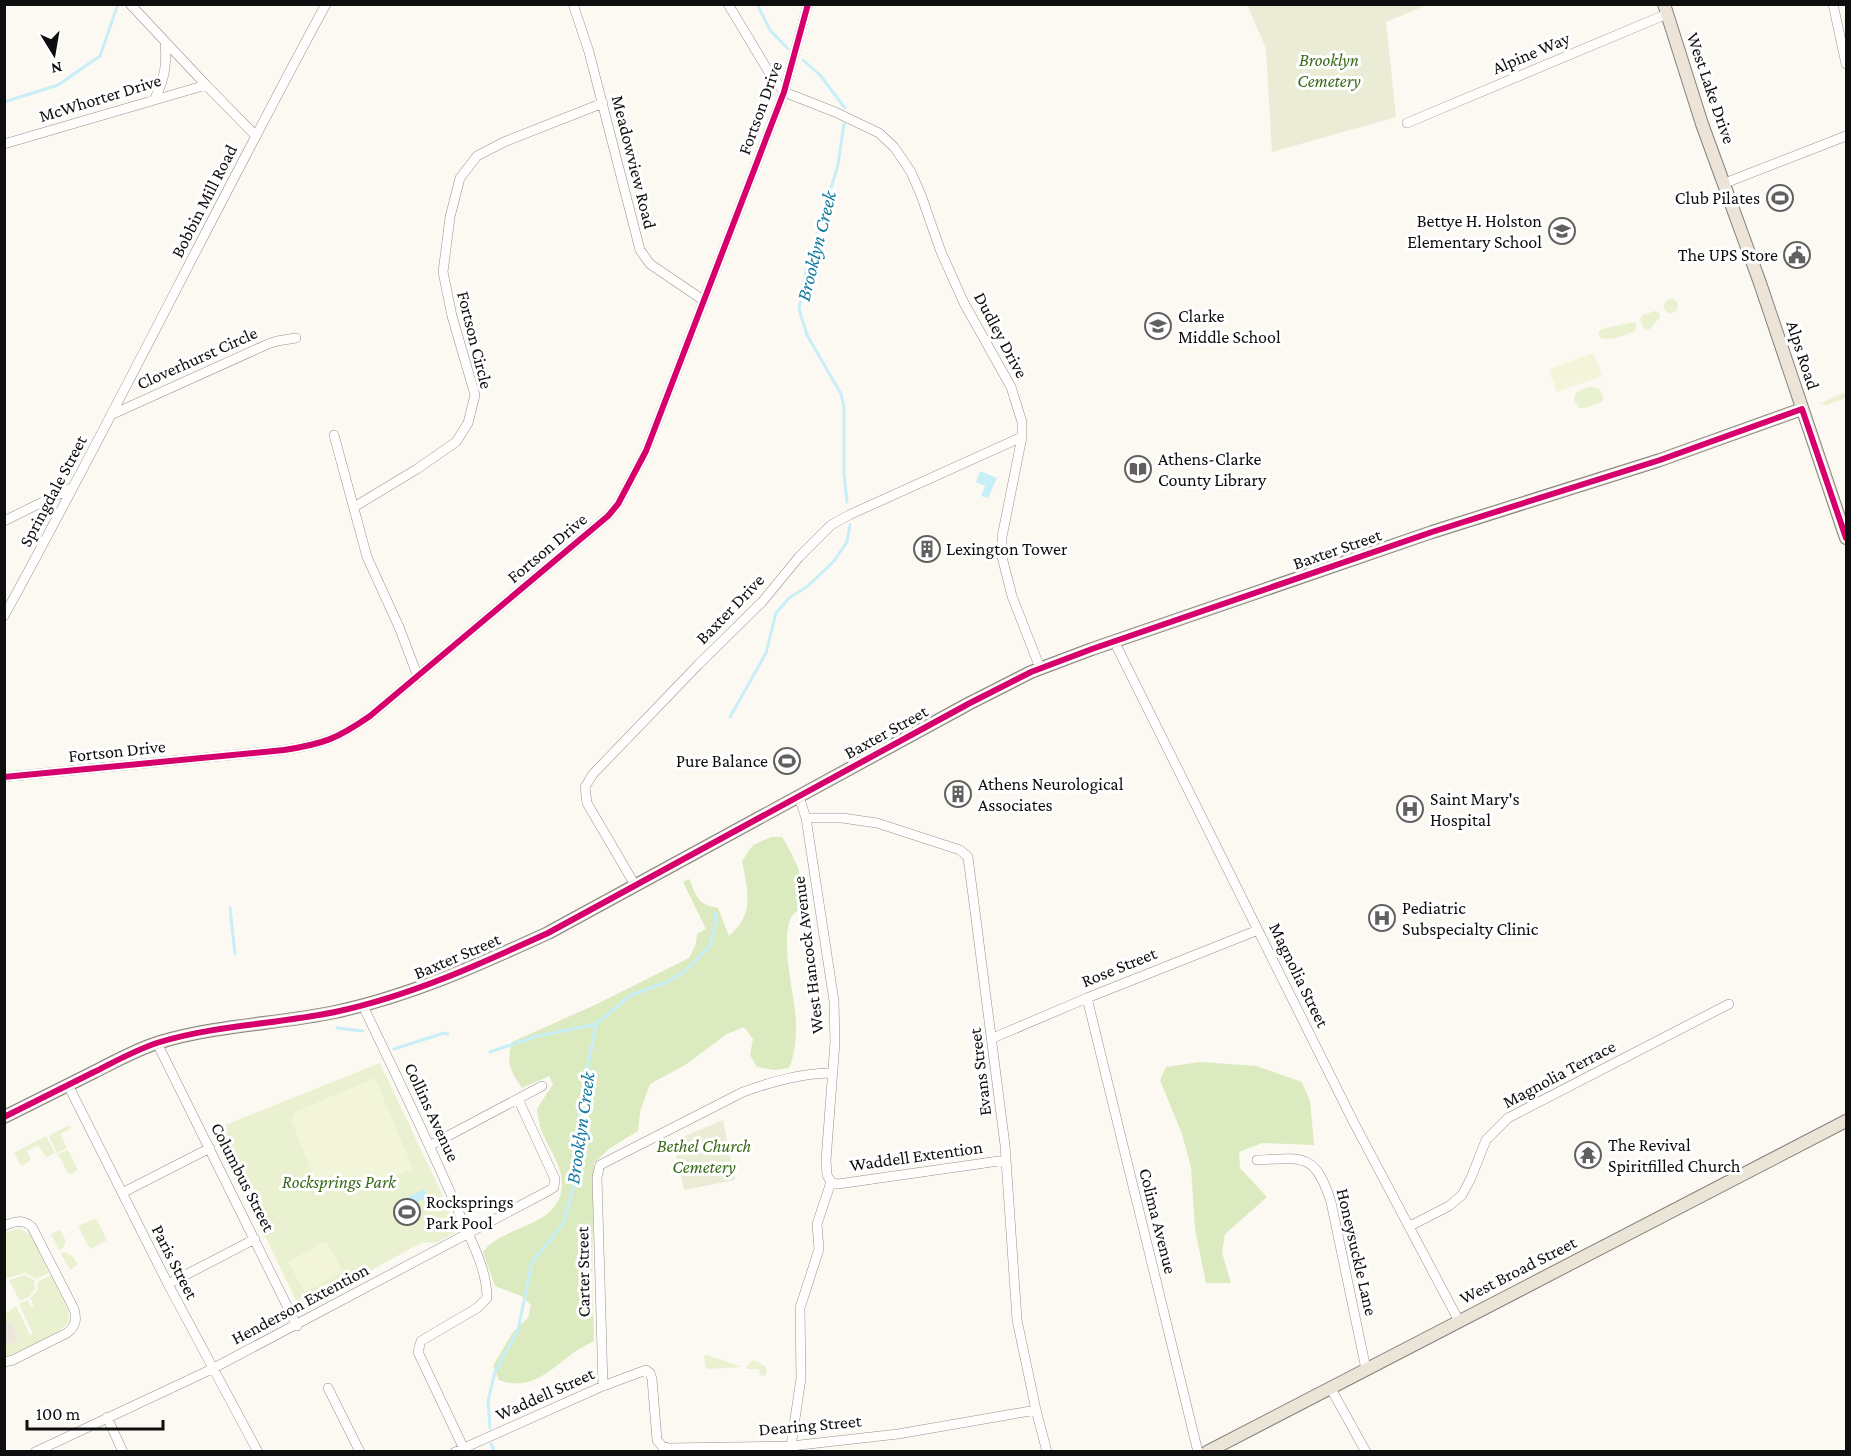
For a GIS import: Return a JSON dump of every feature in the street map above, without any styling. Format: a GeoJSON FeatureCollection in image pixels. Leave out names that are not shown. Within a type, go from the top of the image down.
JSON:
{"type":"FeatureCollection","features":[{"type":"Feature","properties":{"kind":"main road","name":"West Lake Drive"},"geometry":{"type":"LineString","coordinates":[[1666,9],[1702,124],[1725,183]]}},
{"type":"Feature","properties":{"kind":"main road","name":"Alps Road"},"geometry":{"type":"LineString","coordinates":[[1725,183],[1846,538]]}},
{"type":"Feature","properties":{"kind":"main road","name":"Baxter Street"},"geometry":{"type":"LineString","coordinates":[[4,1117],[129,1054],[158,1043],[196,1033],[307,1018],[363,1006],[428,986],[490,960],[548,933],[970,703],[1040,668],[1432,532],[1660,460],[1802,409]]}},
{"type":"Feature","properties":{"kind":"main road","name":"West Broad Street"},"geometry":{"type":"LineString","coordinates":[[1207,1452],[1846,1122]]}},
{"type":"Feature","properties":{"kind":"street","name":"McWhorter Drive"},"geometry":{"type":"LineString","coordinates":[[130,4],[256,136]]}},
{"type":"Feature","properties":{"kind":"street","name":"Bobbin Mill Road"},"geometry":{"type":"LineString","coordinates":[[113,414],[326,4]]}},
{"type":"Feature","properties":{"kind":"street","name":"Meadowview Road"},"geometry":{"type":"LineString","coordinates":[[573,4],[603,103],[640,250],[650,264],[703,300]]}},
{"type":"Feature","properties":{"kind":"street"},"geometry":{"type":"LineString","coordinates":[[728,4],[766,69],[784,92]]}},
{"type":"Feature","properties":{"kind":"street","name":"Fortson Drive"},"geometry":{"type":"LineString","coordinates":[[4,777],[309,746],[329,741],[370,716],[589,533],[618,504],[646,451],[784,92],[808,4]]}},
{"type":"Feature","properties":{"kind":"street"},"geometry":{"type":"LineString","coordinates":[[1833,4],[1846,64]]}},
{"type":"Feature","properties":{"kind":"street","name":"Alpine Way"},"geometry":{"type":"LineString","coordinates":[[1407,123],[1666,9]]}},
{"type":"Feature","properties":{"kind":"street"},"geometry":{"type":"LineString","coordinates":[[155,98],[163,83],[167,60],[165,42]]}},
{"type":"Feature","properties":{"kind":"street","name":"McWhorter Drive"},"geometry":{"type":"LineString","coordinates":[[4,144],[155,98],[206,85]]}},
{"type":"Feature","properties":{"kind":"street","name":"Dudley Drive"},"geometry":{"type":"LineString","coordinates":[[784,92],[865,125],[880,134],[894,147],[911,172],[941,252],[964,303],[1011,387],[1022,422],[1022,437],[1002,537],[1002,557],[1012,596],[1040,668]]}},
{"type":"Feature","properties":{"kind":"street","name":"Fortson Circle"},"geometry":{"type":"LineString","coordinates":[[354,507],[417,469],[456,442],[468,423],[475,395],[452,316],[444,272],[450,217],[460,178],[477,156],[504,142],[603,103]]}},
{"type":"Feature","properties":{"kind":"street"},"geometry":{"type":"LineString","coordinates":[[1725,183],[1846,136]]}},
{"type":"Feature","properties":{"kind":"street","name":"Cloverhurst Circle"},"geometry":{"type":"LineString","coordinates":[[113,414],[268,344],[296,338]]}},
{"type":"Feature","properties":{"kind":"street","name":"Springdale Street"},"geometry":{"type":"LineString","coordinates":[[4,616],[71,488],[113,414]]}},
{"type":"Feature","properties":{"kind":"street"},"geometry":{"type":"LineString","coordinates":[[334,435],[366,557],[399,627],[418,677]]}},
{"type":"Feature","properties":{"kind":"street","name":"Baxter Drive"},"geometry":{"type":"LineString","coordinates":[[635,885],[587,803],[585,787],[593,774],[762,602],[831,525],[1022,437]]}},
{"type":"Feature","properties":{"kind":"street"},"geometry":{"type":"LineString","coordinates":[[4,521],[71,488]]}},
{"type":"Feature","properties":{"kind":"street","name":"Magnolia Street"},"geometry":{"type":"LineString","coordinates":[[1114,641],[1353,1121],[1459,1321]]}},
{"type":"Feature","properties":{"kind":"street","name":"West Hancock Avenue"},"geometry":{"type":"LineString","coordinates":[[799,797],[806,818],[834,1001],[835,1042],[826,1160],[827,1175],[831,1182]]}},
{"type":"Feature","properties":{"kind":"street","name":"Evans Street"},"geometry":{"type":"LineString","coordinates":[[806,818],[842,818],[877,823],[960,849],[967,854],[971,866],[993,1038],[1006,1160],[1014,1294],[1022,1348],[1047,1452]]}},
{"type":"Feature","properties":{"kind":"street","name":"Rose Street"},"geometry":{"type":"LineString","coordinates":[[993,1038],[1258,930]]}},
{"type":"Feature","properties":{"kind":"street","name":"Colima Avenue"},"geometry":{"type":"LineString","coordinates":[[1087,998],[1198,1452]]}},
{"type":"Feature","properties":{"kind":"street","name":"Magnolia Terrace"},"geometry":{"type":"LineString","coordinates":[[1410,1226],[1449,1206],[1462,1195],[1486,1140],[1508,1118],[1729,1004]]}},
{"type":"Feature","properties":{"kind":"street","name":"Collins Avenue"},"geometry":{"type":"LineString","coordinates":[[363,1006],[431,1145],[487,1286],[487,1298],[477,1308],[421,1341],[418,1352],[459,1450]]}},
{"type":"Feature","properties":{"kind":"street","name":"Columbus Street"},"geometry":{"type":"LineString","coordinates":[[158,1043],[297,1326]]}},
{"type":"Feature","properties":{"kind":"street","name":"Carter Street"},"geometry":{"type":"LineString","coordinates":[[603,1386],[597,1177],[600,1165],[743,1092],[768,1083],[803,1075],[832,1073]]}},
{"type":"Feature","properties":{"kind":"street","name":"Paris Street"},"geometry":{"type":"LineString","coordinates":[[68,1085],[212,1369],[258,1452]]}},
{"type":"Feature","properties":{"kind":"street"},"geometry":{"type":"LineString","coordinates":[[431,1145],[543,1086]]}},
{"type":"Feature","properties":{"kind":"street","name":"Henderson Extention"},"geometry":{"type":"LineString","coordinates":[[34,1452],[212,1369],[297,1326],[554,1187],[555,1179],[549,1163],[518,1100]]}},
{"type":"Feature","properties":{"kind":"street"},"geometry":{"type":"LineString","coordinates":[[122,1193],[210,1148]]}},
{"type":"Feature","properties":{"kind":"street","name":"Honeysuckle Lane"},"geometry":{"type":"LineString","coordinates":[[1257,1160],[1300,1158],[1314,1167],[1325,1184],[1331,1202],[1366,1369]]}},
{"type":"Feature","properties":{"kind":"street","name":"Waddell Extention"},"geometry":{"type":"LineString","coordinates":[[831,1182],[838,1184],[1006,1160]]}},
{"type":"Feature","properties":{"kind":"street"},"geometry":{"type":"LineString","coordinates":[[784,1448],[801,1378],[800,1308],[819,1249],[817,1224],[831,1182]]}},
{"type":"Feature","properties":{"kind":"street"},"geometry":{"type":"LineString","coordinates":[[4,1227],[17,1221],[23,1221],[32,1227],[74,1309],[76,1321],[67,1333],[13,1360],[4,1362]]}},
{"type":"Feature","properties":{"kind":"street"},"geometry":{"type":"LineString","coordinates":[[168,1284],[255,1239]]}},
{"type":"Feature","properties":{"kind":"street","name":"Waddell Street"},"geometry":{"type":"LineString","coordinates":[[459,1450],[603,1386],[642,1371],[649,1371]]}},
{"type":"Feature","properties":{"kind":"street","name":"Dearing Street"},"geometry":{"type":"LineString","coordinates":[[649,1371],[652,1379],[656,1438],[662,1446],[669,1448],[784,1448],[898,1434],[1036,1410]]}},
{"type":"Feature","properties":{"kind":"street"},"geometry":{"type":"LineString","coordinates":[[1330,1387],[1366,1452]]}},
{"type":"Feature","properties":{"kind":"street"},"geometry":{"type":"LineString","coordinates":[[328,1388],[360,1452]]}},
{"type":"Feature","properties":{"kind":"street"},"geometry":{"type":"LineString","coordinates":[[107,1417],[123,1452]]}},
{"type":"Feature","properties":{"kind":"green space","name":"Brooklyn Cemetery"},"geometry":{"type":"Polygon","coordinates":[[[1247,5],[1427,5],[1386,22],[1396,117],[1272,152],[1266,48],[1247,5]]]}},
{"type":"Feature","properties":{"kind":"green space"},"geometry":{"type":"Polygon","coordinates":[[[1668,299],[1674,299],[1678,306],[1674,313],[1668,313],[1664,309],[1664,303],[1668,299]]]}},
{"type":"Feature","properties":{"kind":"green space"},"geometry":{"type":"Polygon","coordinates":[[[1659,312],[1660,317],[1647,330],[1640,319],[1643,315],[1659,312]]]}},
{"type":"Feature","properties":{"kind":"green space"},"geometry":{"type":"Polygon","coordinates":[[[1634,322],[1637,325],[1635,331],[1618,337],[1601,338],[1598,333],[1601,329],[1634,322]]]}},
{"type":"Feature","properties":{"kind":"green space"},"geometry":{"type":"Polygon","coordinates":[[[1594,353],[1602,376],[1557,392],[1549,369],[1594,353]]]}},
{"type":"Feature","properties":{"kind":"green space"},"geometry":{"type":"Polygon","coordinates":[[[1590,387],[1600,389],[1602,402],[1579,408],[1574,400],[1575,394],[1590,387]]]}},
{"type":"Feature","properties":{"kind":"green space"},"geometry":{"type":"Polygon","coordinates":[[[1846,392],[1846,398],[1826,405],[1819,404],[1846,392]]]}},
{"type":"Feature","properties":{"kind":"green space"},"geometry":{"type":"Polygon","coordinates":[[[771,837],[782,837],[792,855],[801,877],[806,904],[792,916],[788,926],[787,953],[796,1022],[795,1046],[789,1068],[774,1070],[757,1067],[750,1055],[753,1039],[744,1027],[727,1034],[685,1065],[650,1084],[640,1112],[638,1131],[610,1148],[594,1163],[592,1275],[594,1341],[575,1351],[548,1372],[530,1381],[510,1383],[499,1380],[493,1366],[513,1332],[528,1318],[531,1305],[521,1296],[495,1286],[483,1252],[492,1243],[530,1224],[552,1209],[559,1198],[562,1183],[557,1163],[541,1129],[537,1109],[553,1084],[549,1076],[522,1088],[510,1067],[509,1056],[512,1042],[597,1004],[689,958],[696,944],[697,934],[706,929],[683,882],[689,879],[702,902],[718,908],[729,936],[743,919],[748,902],[742,861],[753,845],[771,837]]]}},
{"type":"Feature","properties":{"kind":"green space"},"geometry":{"type":"Polygon","coordinates":[[[1201,1062],[1256,1066],[1302,1082],[1310,1101],[1314,1145],[1262,1143],[1239,1152],[1240,1168],[1267,1197],[1225,1234],[1222,1253],[1231,1283],[1206,1283],[1195,1229],[1191,1167],[1182,1134],[1160,1080],[1166,1067],[1201,1062]]]}},
{"type":"Feature","properties":{"kind":"green space","name":"Rocksprings Park"},"geometry":{"type":"Polygon","coordinates":[[[380,1063],[447,1205],[456,1232],[436,1243],[423,1242],[300,1309],[266,1238],[263,1237],[251,1201],[236,1183],[213,1130],[380,1063]]]}},
{"type":"Feature","properties":{"kind":"green space"},"geometry":{"type":"Polygon","coordinates":[[[375,1078],[413,1169],[347,1193],[318,1187],[291,1120],[295,1112],[375,1078]]]}},
{"type":"Feature","properties":{"kind":"green space","name":"Bethel Church Cemetery"},"geometry":{"type":"Polygon","coordinates":[[[723,1120],[735,1180],[684,1190],[673,1141],[723,1120]]]}},
{"type":"Feature","properties":{"kind":"green space"},"geometry":{"type":"Polygon","coordinates":[[[69,1125],[71,1128],[60,1134],[67,1148],[57,1153],[49,1136],[69,1125]]]}},
{"type":"Feature","properties":{"kind":"green space"},"geometry":{"type":"Polygon","coordinates":[[[46,1136],[55,1153],[46,1157],[38,1145],[27,1151],[31,1160],[21,1166],[14,1153],[46,1136]]]}},
{"type":"Feature","properties":{"kind":"green space"},"geometry":{"type":"Polygon","coordinates":[[[68,1150],[78,1170],[69,1175],[58,1154],[68,1150]]]}},
{"type":"Feature","properties":{"kind":"green space"},"geometry":{"type":"Polygon","coordinates":[[[96,1218],[107,1240],[90,1249],[78,1226],[96,1218]]]}},
{"type":"Feature","properties":{"kind":"green space"},"geometry":{"type":"Polygon","coordinates":[[[19,1228],[31,1235],[49,1273],[36,1279],[26,1273],[6,1278],[5,1233],[19,1228]]]}},
{"type":"Feature","properties":{"kind":"green space"},"geometry":{"type":"Polygon","coordinates":[[[60,1230],[66,1241],[63,1248],[59,1250],[51,1234],[60,1230]]]}},
{"type":"Feature","properties":{"kind":"green space"},"geometry":{"type":"Polygon","coordinates":[[[326,1241],[343,1272],[324,1282],[312,1260],[323,1282],[305,1292],[288,1262],[326,1241]]]}},
{"type":"Feature","properties":{"kind":"green space"},"geometry":{"type":"Polygon","coordinates":[[[64,1252],[72,1256],[78,1264],[70,1270],[61,1254],[64,1252]]]}},
{"type":"Feature","properties":{"kind":"green space"},"geometry":{"type":"Polygon","coordinates":[[[25,1275],[34,1280],[35,1289],[30,1296],[20,1301],[9,1280],[25,1275]]]}},
{"type":"Feature","properties":{"kind":"green space"},"geometry":{"type":"Polygon","coordinates":[[[51,1275],[68,1310],[69,1322],[39,1342],[5,1356],[5,1346],[19,1339],[11,1322],[5,1324],[5,1314],[16,1306],[30,1335],[33,1334],[19,1304],[28,1300],[31,1307],[34,1306],[30,1298],[37,1291],[38,1282],[51,1275]]]}},
{"type":"Feature","properties":{"kind":"green space"},"geometry":{"type":"Polygon","coordinates":[[[704,1356],[742,1367],[708,1369],[704,1356]]]}},
{"type":"Feature","properties":{"kind":"green space"},"geometry":{"type":"Polygon","coordinates":[[[753,1360],[765,1366],[767,1371],[765,1376],[760,1375],[759,1369],[747,1369],[753,1360]]]}},
{"type":"Feature","properties":{"kind":"shaded area"},"geometry":{"type":"Polygon","coordinates":[[[11,1322],[19,1339],[5,1346],[5,1324],[11,1322]]]}},
{"type":"Feature","properties":{"kind":"water"},"geometry":{"type":"Polygon","coordinates":[[[980,471],[997,478],[988,498],[981,496],[985,486],[976,482],[980,471]]]}},
{"type":"Feature","properties":{"kind":"water","name":"Rocksprings Park Pool"},"geometry":{"type":"Polygon","coordinates":[[[424,1189],[428,1197],[410,1206],[416,1218],[406,1223],[395,1203],[424,1189]]]}},
{"type":"Feature","properties":{"kind":"waterway"},"geometry":{"type":"LineString","coordinates":[[4,102],[58,85],[100,56],[118,4]]}},
{"type":"Feature","properties":{"kind":"waterway","name":"Brooklyn Creek"},"geometry":{"type":"LineString","coordinates":[[757,4],[770,30],[788,49]]}},
{"type":"Feature","properties":{"kind":"waterway","name":"Brooklyn Creek"},"geometry":{"type":"LineString","coordinates":[[803,60],[820,75],[845,108]]}},
{"type":"Feature","properties":{"kind":"waterway","name":"Brooklyn Creek"},"geometry":{"type":"LineString","coordinates":[[844,124],[838,165],[806,269],[799,309],[807,335],[841,394],[844,407],[844,475],[847,502]]}},
{"type":"Feature","properties":{"kind":"waterway","name":"Brooklyn Creek"},"geometry":{"type":"LineString","coordinates":[[730,717],[766,653],[776,613],[789,598],[808,586],[834,561],[847,542],[850,525]]}},
{"type":"Feature","properties":{"kind":"waterway"},"geometry":{"type":"LineString","coordinates":[[230,908],[235,954]]}},
{"type":"Feature","properties":{"kind":"waterway"},"geometry":{"type":"LineString","coordinates":[[490,1052],[534,1037],[596,1024],[631,995],[667,982],[684,972],[710,946],[716,921],[715,913]]}},
{"type":"Feature","properties":{"kind":"waterway","name":"Brooklyn Creek"},"geometry":{"type":"LineString","coordinates":[[490,1428],[488,1401],[495,1372],[518,1330],[532,1262],[563,1224],[578,1170],[579,1113],[596,1024]]}},
{"type":"Feature","properties":{"kind":"waterway"},"geometry":{"type":"LineString","coordinates":[[337,1028],[363,1031]]}},
{"type":"Feature","properties":{"kind":"waterway"},"geometry":{"type":"LineString","coordinates":[[394,1049],[444,1033],[448,1034]]}},
{"type":"Feature","properties":{"kind":"waterway","name":"Brooklyn Creek"},"geometry":{"type":"LineString","coordinates":[[491,1444],[495,1452]]}},
{"type":"Feature","properties":{"kind":"cycle path"},"geometry":{"type":"LineString","coordinates":[[4,777],[284,750],[329,739],[370,716],[608,516],[618,504],[646,451],[784,92],[808,4]]}},
{"type":"Feature","properties":{"kind":"cycle path"},"geometry":{"type":"LineString","coordinates":[[4,1117],[143,1048],[160,1042],[203,1032],[313,1016],[363,1005],[417,988],[496,957],[548,933],[1031,672],[1432,532],[1660,460],[1802,409],[1846,538]]}},
{"type":"Feature","properties":{"kind":"place","name":"Club Pilates"},"geometry":{"type":"Point","coordinates":[1780,198]}},
{"type":"Feature","properties":{"kind":"place","name":"Bettye H. Holston Elementary School"},"geometry":{"type":"Point","coordinates":[1562,231]}},
{"type":"Feature","properties":{"kind":"place","name":"The UPS Store"},"geometry":{"type":"Point","coordinates":[1797,255]}},
{"type":"Feature","properties":{"kind":"place","name":"Clarke Middle School"},"geometry":{"type":"Point","coordinates":[1158,326]}},
{"type":"Feature","properties":{"kind":"place","name":"Athens-Clarke County Library"},"geometry":{"type":"Point","coordinates":[1138,469]}},
{"type":"Feature","properties":{"kind":"place","name":"Lexington Tower"},"geometry":{"type":"Point","coordinates":[927,549]}},
{"type":"Feature","properties":{"kind":"place","name":"Pure Balance"},"geometry":{"type":"Point","coordinates":[787,761]}},
{"type":"Feature","properties":{"kind":"place","name":"Athens Neurological Associates"},"geometry":{"type":"Point","coordinates":[958,794]}},
{"type":"Feature","properties":{"kind":"place","name":"Saint Mary's Hospital"},"geometry":{"type":"Point","coordinates":[1410,809]}},
{"type":"Feature","properties":{"kind":"place","name":"Pediatric Subspecialty Clinic"},"geometry":{"type":"Point","coordinates":[1382,918]}},
{"type":"Feature","properties":{"kind":"place","name":"The Revival Spiritfilled Church"},"geometry":{"type":"Point","coordinates":[1588,1155]}},
{"type":"Feature","properties":{"kind":"place","name":"Rocksprings Park Pool"},"geometry":{"type":"Point","coordinates":[407,1212]}}]}
